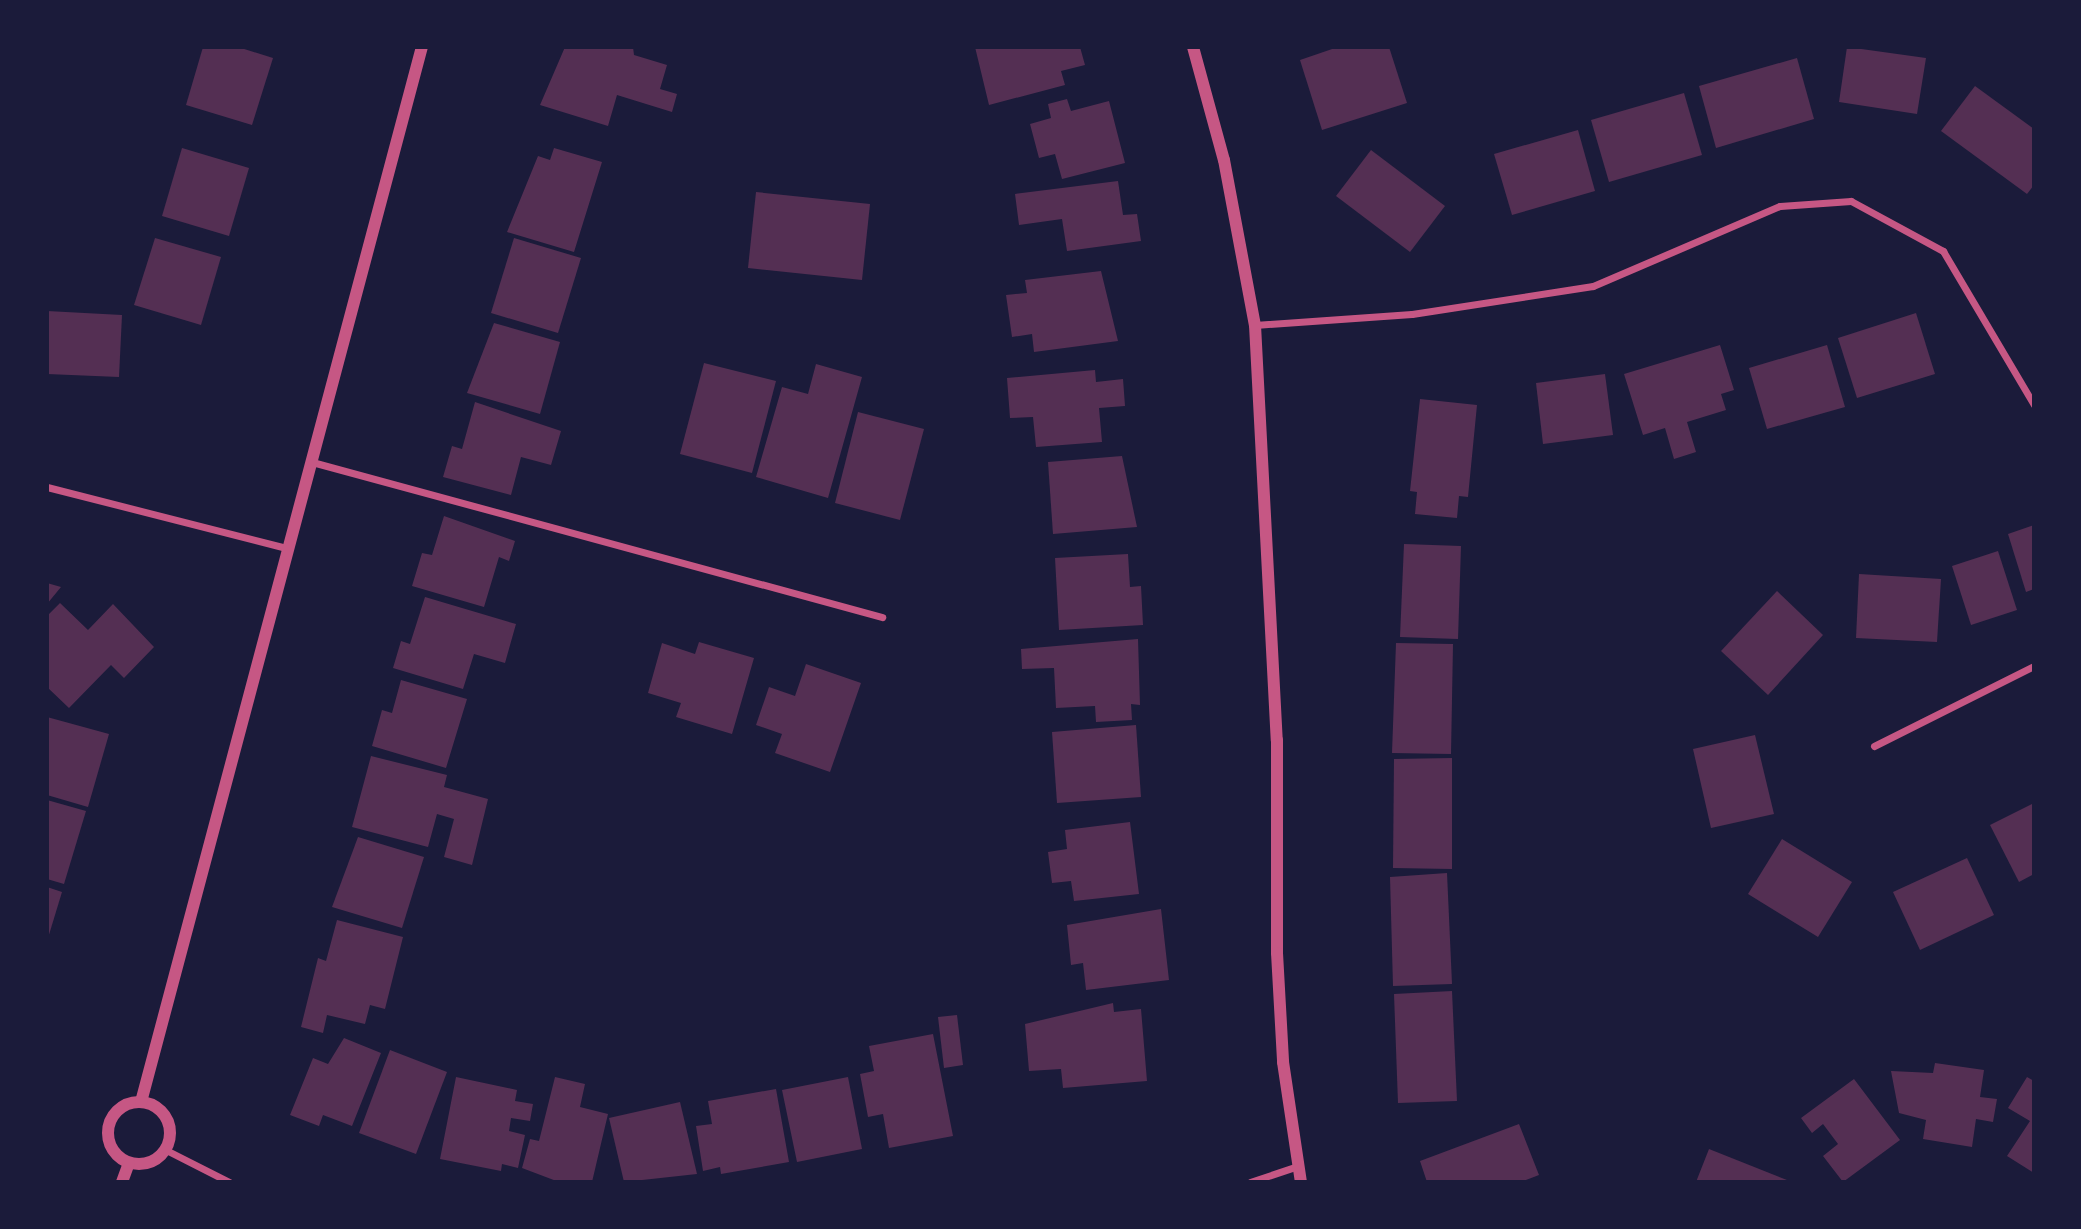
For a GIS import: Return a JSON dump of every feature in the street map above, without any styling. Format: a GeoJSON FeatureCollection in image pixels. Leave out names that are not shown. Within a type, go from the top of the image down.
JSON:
{"type":"FeatureCollection","features":[{"type":"Feature","properties":{"kind":"street"},"geometry":{"type":"LineString","coordinates":[[141,1102],[422,47]]}},
{"type":"Feature","properties":{"kind":"street"},"geometry":{"type":"LineString","coordinates":[[1193,47],[1224,160],[1255,325],[1277,740],[1277,953],[1295,1167],[1301,1182]]}},
{"type":"Feature","properties":{"kind":"street"},"geometry":{"type":"LineString","coordinates":[[1255,325],[1412,314],[1593,286],[1780,205],[1851,201],[1943,251],[2034,405]]}},
{"type":"Feature","properties":{"kind":"street"},"geometry":{"type":"LineString","coordinates":[[312,462],[882,617]]}},
{"type":"Feature","properties":{"kind":"street"},"geometry":{"type":"LineString","coordinates":[[47,487],[287,548]]}},
{"type":"Feature","properties":{"kind":"street"},"geometry":{"type":"LineString","coordinates":[[1874,746],[2034,666]]}},
{"type":"Feature","properties":{"kind":"street"},"geometry":{"type":"LineString","coordinates":[[134,1164],[109,1143],[110,1123],[122,1107],[141,1102],[167,1119],[166,1150]]}},
{"type":"Feature","properties":{"kind":"street"},"geometry":{"type":"LineString","coordinates":[[122,1182],[134,1164],[166,1150]]}},
{"type":"Feature","properties":{"kind":"street"},"geometry":{"type":"LineString","coordinates":[[166,1150],[229,1182]]}},
{"type":"Feature","properties":{"kind":"street"},"geometry":{"type":"LineString","coordinates":[[1250,1182],[1295,1167]]}},
{"type":"Feature","properties":{"kind":"building"},"geometry":{"type":"Polygon","coordinates":[[[203,47],[238,47],[273,58],[252,125],[186,105],[203,47]]]}},
{"type":"Feature","properties":{"kind":"building"},"geometry":{"type":"Polygon","coordinates":[[[565,47],[633,47],[634,55],[667,65],[660,89],[677,94],[672,112],[617,95],[608,126],[540,105],[565,47]]]}},
{"type":"Feature","properties":{"kind":"building"},"geometry":{"type":"Polygon","coordinates":[[[975,47],[1080,47],[1085,65],[1061,71],[1065,85],[989,105],[975,47]]]}},
{"type":"Feature","properties":{"kind":"building"},"geometry":{"type":"Polygon","coordinates":[[[1338,47],[1389,47],[1407,103],[1322,130],[1300,60],[1338,47]]]}},
{"type":"Feature","properties":{"kind":"building"},"geometry":{"type":"Polygon","coordinates":[[[1847,47],[1926,58],[1917,114],[1839,102],[1847,47]]]}},
{"type":"Feature","properties":{"kind":"building"},"geometry":{"type":"Polygon","coordinates":[[[1797,58],[1814,119],[1716,148],[1699,86],[1797,58]]]}},
{"type":"Feature","properties":{"kind":"building"},"geometry":{"type":"Polygon","coordinates":[[[1975,86],[2034,129],[2034,185],[2027,194],[1941,131],[1975,86]]]}},
{"type":"Feature","properties":{"kind":"building"},"geometry":{"type":"Polygon","coordinates":[[[1684,93],[1702,155],[1609,182],[1591,120],[1684,93]]]}},
{"type":"Feature","properties":{"kind":"building"},"geometry":{"type":"Polygon","coordinates":[[[1067,99],[1071,111],[1109,101],[1125,163],[1062,179],[1055,154],[1039,158],[1030,124],[1051,118],[1048,104],[1067,99]]]}},
{"type":"Feature","properties":{"kind":"building"},"geometry":{"type":"Polygon","coordinates":[[[1578,130],[1595,191],[1512,215],[1494,154],[1578,130]]]}},
{"type":"Feature","properties":{"kind":"building"},"geometry":{"type":"Polygon","coordinates":[[[182,148],[249,168],[229,236],[162,216],[182,148]]]}},
{"type":"Feature","properties":{"kind":"building"},"geometry":{"type":"Polygon","coordinates":[[[554,148],[602,162],[574,252],[507,232],[538,156],[550,160],[554,148]]]}},
{"type":"Feature","properties":{"kind":"building"},"geometry":{"type":"Polygon","coordinates":[[[1371,150],[1445,206],[1410,252],[1336,196],[1371,150]]]}},
{"type":"Feature","properties":{"kind":"building"},"geometry":{"type":"Polygon","coordinates":[[[1118,181],[1123,215],[1137,214],[1141,241],[1067,251],[1062,219],[1019,225],[1015,194],[1118,181]]]}},
{"type":"Feature","properties":{"kind":"building"},"geometry":{"type":"Polygon","coordinates":[[[756,192],[870,204],[862,280],[748,268],[756,192]]]}},
{"type":"Feature","properties":{"kind":"building"},"geometry":{"type":"Polygon","coordinates":[[[155,238],[221,257],[201,325],[134,305],[155,238]]]}},
{"type":"Feature","properties":{"kind":"building"},"geometry":{"type":"Polygon","coordinates":[[[514,238],[581,258],[558,333],[491,313],[514,238]]]}},
{"type":"Feature","properties":{"kind":"building"},"geometry":{"type":"Polygon","coordinates":[[[1101,271],[1118,341],[1034,352],[1032,334],[1012,337],[1006,295],[1027,293],[1025,280],[1101,271]]]}},
{"type":"Feature","properties":{"kind":"building"},"geometry":{"type":"Polygon","coordinates":[[[47,311],[122,315],[119,377],[47,374],[47,311]]]}},
{"type":"Feature","properties":{"kind":"building"},"geometry":{"type":"Polygon","coordinates":[[[1916,313],[1935,374],[1857,398],[1838,338],[1916,313]]]}},
{"type":"Feature","properties":{"kind":"building"},"geometry":{"type":"Polygon","coordinates":[[[494,323],[560,342],[540,414],[467,393],[494,323]]]}},
{"type":"Feature","properties":{"kind":"building"},"geometry":{"type":"Polygon","coordinates":[[[1720,345],[1734,390],[1721,394],[1726,410],[1687,422],[1696,452],[1674,459],[1665,428],[1643,435],[1624,374],[1720,345]]]}},
{"type":"Feature","properties":{"kind":"building"},"geometry":{"type":"Polygon","coordinates":[[[1827,345],[1845,407],[1767,429],[1749,368],[1827,345]]]}},
{"type":"Feature","properties":{"kind":"building"},"geometry":{"type":"Polygon","coordinates":[[[704,363],[776,381],[752,473],[680,454],[704,363]]]}},
{"type":"Feature","properties":{"kind":"building"},"geometry":{"type":"Polygon","coordinates":[[[816,364],[862,377],[828,498],[756,477],[782,387],[808,394],[816,364]]]}},
{"type":"Feature","properties":{"kind":"building"},"geometry":{"type":"Polygon","coordinates":[[[1095,370],[1096,382],[1123,379],[1125,406],[1099,408],[1102,442],[1036,447],[1033,417],[1010,418],[1007,378],[1095,370]]]}},
{"type":"Feature","properties":{"kind":"building"},"geometry":{"type":"Polygon","coordinates":[[[1605,374],[1613,435],[1543,444],[1536,383],[1605,374]]]}},
{"type":"Feature","properties":{"kind":"building"},"geometry":{"type":"Polygon","coordinates":[[[1420,399],[1477,405],[1468,497],[1459,496],[1457,518],[1415,514],[1417,492],[1410,491],[1420,399]]]}},
{"type":"Feature","properties":{"kind":"building"},"geometry":{"type":"Polygon","coordinates":[[[475,402],[561,431],[551,465],[521,457],[511,495],[443,477],[452,446],[462,449],[475,402]]]}},
{"type":"Feature","properties":{"kind":"building"},"geometry":{"type":"Polygon","coordinates":[[[858,412],[924,429],[900,520],[835,503],[858,412]]]}},
{"type":"Feature","properties":{"kind":"building"},"geometry":{"type":"Polygon","coordinates":[[[1122,456],[1137,527],[1053,534],[1048,462],[1122,456]]]}},
{"type":"Feature","properties":{"kind":"building"},"geometry":{"type":"Polygon","coordinates":[[[444,516],[515,541],[509,561],[499,557],[484,607],[412,586],[422,553],[432,555],[444,516]]]}},
{"type":"Feature","properties":{"kind":"building"},"geometry":{"type":"Polygon","coordinates":[[[2034,525],[2034,589],[2026,592],[2008,534],[2034,525]]]}},
{"type":"Feature","properties":{"kind":"building"},"geometry":{"type":"Polygon","coordinates":[[[1404,544],[1461,546],[1458,639],[1400,637],[1404,544]]]}},
{"type":"Feature","properties":{"kind":"building"},"geometry":{"type":"Polygon","coordinates":[[[1998,551],[2017,610],[1971,625],[1952,566],[1998,551]]]}},
{"type":"Feature","properties":{"kind":"building"},"geometry":{"type":"Polygon","coordinates":[[[1128,554],[1130,587],[1141,586],[1143,625],[1059,630],[1055,558],[1128,554]]]}},
{"type":"Feature","properties":{"kind":"building"},"geometry":{"type":"Polygon","coordinates":[[[1859,574],[1941,579],[1937,642],[1856,638],[1859,574]]]}},
{"type":"Feature","properties":{"kind":"building"},"geometry":{"type":"Polygon","coordinates":[[[47,583],[61,587],[47,604],[47,583]]]}},
{"type":"Feature","properties":{"kind":"building"},"geometry":{"type":"Polygon","coordinates":[[[1777,591],[1823,635],[1768,695],[1721,651],[1777,591]]]}},
{"type":"Feature","properties":{"kind":"building"},"geometry":{"type":"Polygon","coordinates":[[[425,597],[516,624],[505,663],[474,654],[463,689],[393,668],[401,641],[410,644],[425,597]]]}},
{"type":"Feature","properties":{"kind":"building"},"geometry":{"type":"Polygon","coordinates":[[[60,603],[88,630],[113,604],[154,647],[124,678],[111,665],[69,708],[47,687],[47,616],[60,603]]]}},
{"type":"Feature","properties":{"kind":"building"},"geometry":{"type":"Polygon","coordinates":[[[1138,639],[1140,705],[1131,704],[1132,720],[1096,722],[1095,706],[1056,708],[1054,668],[1022,669],[1021,649],[1138,639]]]}},
{"type":"Feature","properties":{"kind":"building"},"geometry":{"type":"Polygon","coordinates":[[[699,642],[754,658],[732,734],[676,717],[681,703],[648,693],[662,643],[695,654],[699,642]]]}},
{"type":"Feature","properties":{"kind":"building"},"geometry":{"type":"Polygon","coordinates":[[[1396,643],[1453,644],[1451,754],[1392,753],[1396,643]]]}},
{"type":"Feature","properties":{"kind":"building"},"geometry":{"type":"Polygon","coordinates":[[[806,664],[861,683],[830,772],[775,753],[782,734],[756,725],[769,687],[795,696],[806,664]]]}},
{"type":"Feature","properties":{"kind":"building"},"geometry":{"type":"Polygon","coordinates":[[[401,680],[467,699],[446,768],[372,746],[382,710],[392,713],[401,680]]]}},
{"type":"Feature","properties":{"kind":"building"},"geometry":{"type":"Polygon","coordinates":[[[47,717],[109,734],[88,807],[47,795],[47,717]]]}},
{"type":"Feature","properties":{"kind":"building"},"geometry":{"type":"Polygon","coordinates":[[[1136,725],[1141,797],[1057,803],[1052,732],[1136,725]]]}},
{"type":"Feature","properties":{"kind":"building"},"geometry":{"type":"Polygon","coordinates":[[[1755,735],[1774,814],[1711,828],[1693,749],[1755,735]]]}},
{"type":"Feature","properties":{"kind":"building"},"geometry":{"type":"Polygon","coordinates":[[[371,756],[447,775],[444,787],[488,799],[472,865],[444,857],[454,819],[437,814],[428,847],[352,827],[371,756]]]}},
{"type":"Feature","properties":{"kind":"building"},"geometry":{"type":"Polygon","coordinates":[[[1452,758],[1452,869],[1393,868],[1394,759],[1452,758]]]}},
{"type":"Feature","properties":{"kind":"building"},"geometry":{"type":"Polygon","coordinates":[[[47,800],[86,811],[64,884],[47,879],[47,800]]]}},
{"type":"Feature","properties":{"kind":"building"},"geometry":{"type":"Polygon","coordinates":[[[2034,803],[2034,874],[2019,882],[1990,825],[2034,803]]]}},
{"type":"Feature","properties":{"kind":"building"},"geometry":{"type":"Polygon","coordinates":[[[1130,822],[1139,894],[1074,901],[1071,881],[1052,883],[1048,852],[1067,849],[1065,830],[1130,822]]]}},
{"type":"Feature","properties":{"kind":"building"},"geometry":{"type":"Polygon","coordinates":[[[358,837],[424,857],[402,928],[332,907],[358,837]]]}},
{"type":"Feature","properties":{"kind":"building"},"geometry":{"type":"Polygon","coordinates":[[[1782,839],[1852,882],[1818,937],[1748,894],[1782,839]]]}},
{"type":"Feature","properties":{"kind":"building"},"geometry":{"type":"Polygon","coordinates":[[[1967,858],[1994,915],[1920,950],[1893,892],[1967,858]]]}},
{"type":"Feature","properties":{"kind":"building"},"geometry":{"type":"Polygon","coordinates":[[[1447,873],[1452,984],[1393,986],[1390,877],[1447,873]]]}},
{"type":"Feature","properties":{"kind":"building"},"geometry":{"type":"Polygon","coordinates":[[[47,887],[62,892],[48,938],[47,938],[47,887]]]}},
{"type":"Feature","properties":{"kind":"building"},"geometry":{"type":"Polygon","coordinates":[[[1161,909],[1169,980],[1086,990],[1083,963],[1071,965],[1067,925],[1161,909]]]}},
{"type":"Feature","properties":{"kind":"building"},"geometry":{"type":"Polygon","coordinates":[[[337,920],[403,937],[385,1009],[370,1005],[365,1024],[327,1015],[323,1033],[301,1027],[318,958],[326,961],[337,920]]]}},
{"type":"Feature","properties":{"kind":"building"},"geometry":{"type":"Polygon","coordinates":[[[1452,991],[1457,1101],[1398,1103],[1394,994],[1452,991]]]}},
{"type":"Feature","properties":{"kind":"building"},"geometry":{"type":"Polygon","coordinates":[[[1113,1003],[1114,1012],[1141,1009],[1147,1081],[1063,1088],[1061,1069],[1029,1071],[1025,1024],[1113,1003]]]}},
{"type":"Feature","properties":{"kind":"building"},"geometry":{"type":"Polygon","coordinates":[[[957,1015],[963,1065],[944,1068],[938,1017],[957,1015]]]}},
{"type":"Feature","properties":{"kind":"building"},"geometry":{"type":"Polygon","coordinates":[[[933,1034],[953,1136],[889,1148],[883,1114],[868,1117],[860,1074],[874,1071],[869,1046],[933,1034]]]}},
{"type":"Feature","properties":{"kind":"building"},"geometry":{"type":"Polygon","coordinates":[[[344,1038],[381,1053],[352,1126],[323,1115],[319,1126],[290,1115],[313,1058],[328,1064],[344,1038]]]}},
{"type":"Feature","properties":{"kind":"building"},"geometry":{"type":"Polygon","coordinates":[[[390,1050],[447,1072],[416,1154],[359,1133],[390,1050]]]}},
{"type":"Feature","properties":{"kind":"building"},"geometry":{"type":"Polygon","coordinates":[[[1935,1063],[1984,1070],[1980,1097],[1997,1099],[1993,1122],[1976,1119],[1972,1147],[1923,1139],[1926,1120],[1899,1113],[1891,1071],[1933,1073],[1935,1063]]]}},
{"type":"Feature","properties":{"kind":"building"},"geometry":{"type":"Polygon","coordinates":[[[456,1077],[517,1090],[515,1101],[533,1104],[530,1121],[511,1118],[509,1131],[525,1135],[518,1168],[502,1164],[501,1171],[440,1159],[456,1077]]]}},
{"type":"Feature","properties":{"kind":"building"},"geometry":{"type":"Polygon","coordinates":[[[555,1077],[585,1084],[580,1107],[608,1114],[592,1182],[559,1182],[522,1168],[530,1139],[539,1141],[555,1077]]]}},
{"type":"Feature","properties":{"kind":"building"},"geometry":{"type":"Polygon","coordinates":[[[848,1077],[862,1149],[797,1162],[782,1090],[848,1077]]]}},
{"type":"Feature","properties":{"kind":"building"},"geometry":{"type":"Polygon","coordinates":[[[2027,1077],[2034,1081],[2034,1173],[2007,1156],[2030,1121],[2008,1108],[2027,1077]]]}},
{"type":"Feature","properties":{"kind":"building"},"geometry":{"type":"Polygon","coordinates":[[[1854,1079],[1900,1140],[1843,1182],[1823,1156],[1838,1144],[1823,1124],[1812,1133],[1801,1118],[1854,1079]]]}},
{"type":"Feature","properties":{"kind":"building"},"geometry":{"type":"Polygon","coordinates":[[[776,1089],[789,1162],[721,1174],[720,1167],[703,1171],[696,1126],[712,1124],[708,1101],[776,1089]]]}},
{"type":"Feature","properties":{"kind":"building"},"geometry":{"type":"Polygon","coordinates":[[[680,1102],[697,1174],[624,1182],[609,1118],[680,1102]]]}},
{"type":"Feature","properties":{"kind":"building"},"geometry":{"type":"Polygon","coordinates":[[[1519,1124],[1539,1175],[1521,1182],[1427,1182],[1420,1161],[1519,1124]]]}},
{"type":"Feature","properties":{"kind":"building"},"geometry":{"type":"Polygon","coordinates":[[[1709,1149],[1792,1182],[1696,1182],[1709,1149]]]}}]}
